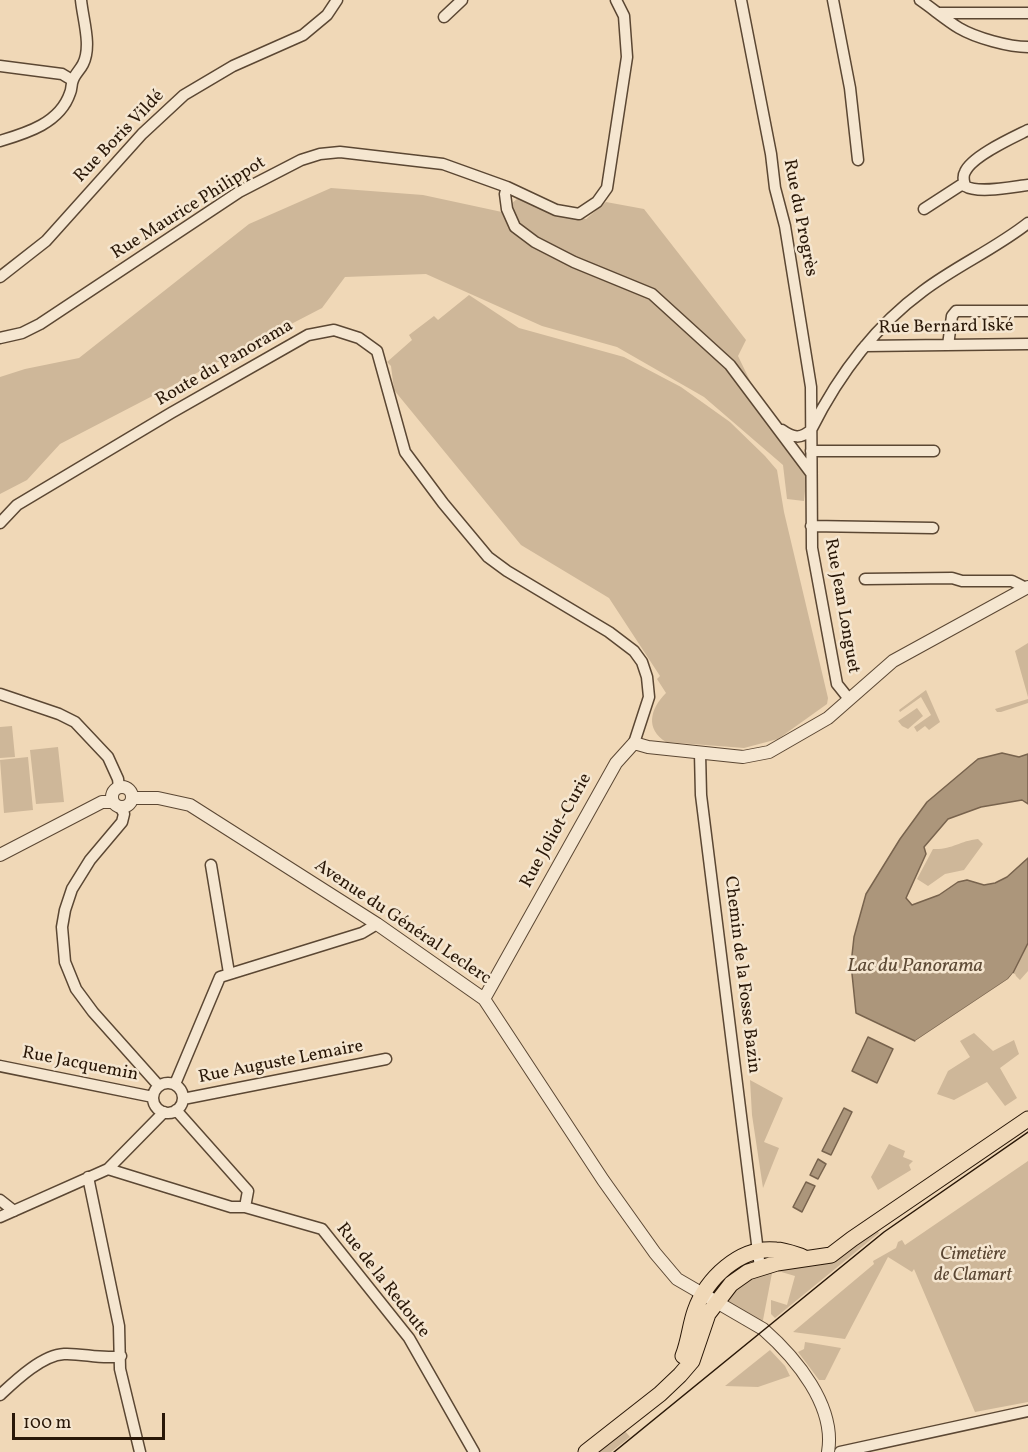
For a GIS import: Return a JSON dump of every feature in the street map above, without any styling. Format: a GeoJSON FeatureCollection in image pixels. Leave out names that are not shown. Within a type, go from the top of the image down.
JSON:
{"type":"FeatureCollection","features":[{"type":"Feature","properties":{"kind":"main road"},"geometry":{"type":"LineString","coordinates":[[598,1441],[660,1394],[692,1361],[705,1321],[716,1302],[731,1284],[748,1272],[777,1263],[831,1255],[1028,1119]]}},
{"type":"Feature","properties":{"kind":"main road"},"geometry":{"type":"LineString","coordinates":[[586,1452],[663,1381],[682,1359],[690,1338],[695,1311],[702,1295],[720,1272],[738,1259],[758,1251],[777,1250],[812,1259]]}},
{"type":"Feature","properties":{"kind":"street"},"geometry":{"type":"LineString","coordinates":[[0,141],[28,133],[57,115],[71,93],[72,80],[83,63],[87,48],[81,0]]}},
{"type":"Feature","properties":{"kind":"street","name":"Rue Boris Vildé"},"geometry":{"type":"LineString","coordinates":[[0,278],[46,241],[142,134],[184,95],[233,66],[303,35],[327,15],[337,0]]}},
{"type":"Feature","properties":{"kind":"street"},"geometry":{"type":"LineString","coordinates":[[444,17],[462,0]]}},
{"type":"Feature","properties":{"kind":"street","name":"Rue Maurice Philippot"},"geometry":{"type":"LineString","coordinates":[[0,338],[22,333],[40,324],[239,192],[300,160],[320,154],[340,152],[443,164],[507,187],[556,210],[579,214],[597,202],[607,188],[627,57],[624,16],[616,0]]}},
{"type":"Feature","properties":{"kind":"street","name":"Rue du Progrès"},"geometry":{"type":"LineString","coordinates":[[741,0],[771,154],[775,188],[789,246],[811,400],[812,447]]}},
{"type":"Feature","properties":{"kind":"street"},"geometry":{"type":"LineString","coordinates":[[833,0],[850,88],[858,159]]}},
{"type":"Feature","properties":{"kind":"street"},"geometry":{"type":"LineString","coordinates":[[920,0],[968,32],[1019,47],[1028,47]]}},
{"type":"Feature","properties":{"kind":"street"},"geometry":{"type":"LineString","coordinates":[[940,13],[1028,13]]}},
{"type":"Feature","properties":{"kind":"street"},"geometry":{"type":"LineString","coordinates":[[0,66],[62,74],[72,80]]}},
{"type":"Feature","properties":{"kind":"street"},"geometry":{"type":"LineString","coordinates":[[965,186],[963,177],[967,169],[998,145],[1028,130]]}},
{"type":"Feature","properties":{"kind":"street"},"geometry":{"type":"LineString","coordinates":[[924,209],[961,185],[972,190],[1028,185]]}},
{"type":"Feature","properties":{"kind":"street"},"geometry":{"type":"LineString","coordinates":[[507,187],[505,194],[507,209],[515,227],[536,242],[574,262],[652,294],[730,365],[812,473]]}},
{"type":"Feature","properties":{"kind":"street"},"geometry":{"type":"LineString","coordinates":[[775,425],[788,435],[805,436],[811,430],[834,388],[891,316],[924,290],[1028,224]]}},
{"type":"Feature","properties":{"kind":"street"},"geometry":{"type":"LineString","coordinates":[[948,345],[952,316],[956,311],[1028,311]]}},
{"type":"Feature","properties":{"kind":"street","name":"Route du Panorama"},"geometry":{"type":"LineString","coordinates":[[0,523],[17,505],[171,413],[308,336],[334,330],[359,338],[377,351],[405,452],[488,557],[507,571],[619,638],[634,651],[642,662],[647,677],[649,697],[634,743]]}},
{"type":"Feature","properties":{"kind":"street","name":"Rue Bernard Iské"},"geometry":{"type":"LineString","coordinates":[[865,346],[1028,344]]}},
{"type":"Feature","properties":{"kind":"street"},"geometry":{"type":"LineString","coordinates":[[811,400],[834,388]]}},
{"type":"Feature","properties":{"kind":"street"},"geometry":{"type":"LineString","coordinates":[[811,400],[825,403]]}},
{"type":"Feature","properties":{"kind":"street"},"geometry":{"type":"LineString","coordinates":[[787,441],[812,447],[934,451]]}},
{"type":"Feature","properties":{"kind":"street","name":"Rue Jean Longuet"},"geometry":{"type":"LineString","coordinates":[[812,447],[812,548],[837,684],[849,699]]}},
{"type":"Feature","properties":{"kind":"street"},"geometry":{"type":"LineString","coordinates":[[811,526],[933,528]]}},
{"type":"Feature","properties":{"kind":"street"},"geometry":{"type":"LineString","coordinates":[[865,579],[952,578],[962,581],[1012,581],[1027,588]]}},
{"type":"Feature","properties":{"kind":"street"},"geometry":{"type":"LineString","coordinates":[[634,743],[648,747],[743,757],[769,752],[828,718],[893,661],[1027,588]]}},
{"type":"Feature","properties":{"kind":"street"},"geometry":{"type":"LineString","coordinates":[[0,694],[59,714],[75,722],[108,757],[118,779],[119,787]]}},
{"type":"Feature","properties":{"kind":"street","name":"Rue Joliot-Curie"},"geometry":{"type":"LineString","coordinates":[[484,999],[616,763],[634,743]]}},
{"type":"Feature","properties":{"kind":"street","name":"Chemin de la Fosse Bazin"},"geometry":{"type":"LineString","coordinates":[[700,753],[701,795],[760,1268]]}},
{"type":"Feature","properties":{"kind":"street"},"geometry":{"type":"LineString","coordinates":[[0,855],[102,802],[117,805],[129,804],[132,798],[128,790],[119,787]]}},
{"type":"Feature","properties":{"kind":"street"},"geometry":{"type":"LineString","coordinates":[[119,787],[112,793],[124,814],[122,822],[90,860],[72,889],[65,910],[62,927],[65,962],[76,989],[93,1012],[159,1086]]}},
{"type":"Feature","properties":{"kind":"street","name":"Avenue du Général Leclerc"},"geometry":{"type":"LineString","coordinates":[[132,798],[159,798],[190,805],[377,924],[484,999],[603,1180],[677,1280],[763,1329],[774,1338],[805,1375],[827,1416],[830,1433],[828,1452]]}},
{"type":"Feature","properties":{"kind":"street"},"geometry":{"type":"LineString","coordinates":[[211,865],[229,973]]}},
{"type":"Feature","properties":{"kind":"street"},"geometry":{"type":"LineString","coordinates":[[175,1084],[220,977],[362,933],[377,924]]}},
{"type":"Feature","properties":{"kind":"street","name":"Rue Auguste Lemaire"},"geometry":{"type":"LineString","coordinates":[[183,1099],[386,1059]]}},
{"type":"Feature","properties":{"kind":"street","name":"Rue Jacquemin"},"geometry":{"type":"LineString","coordinates":[[0,1066],[153,1097]]}},
{"type":"Feature","properties":{"kind":"street"},"geometry":{"type":"LineString","coordinates":[[0,1217],[108,1169],[164,1112],[176,1110],[183,1099],[181,1090],[175,1084],[166,1083],[159,1086],[153,1097],[158,1108],[164,1112]]}},
{"type":"Feature","properties":{"kind":"street"},"geometry":{"type":"LineString","coordinates":[[176,1110],[248,1191],[245,1207]]}},
{"type":"Feature","properties":{"kind":"street","name":"Rue de la Redoute"},"geometry":{"type":"LineString","coordinates":[[108,1169],[231,1207],[245,1207],[322,1229],[409,1338],[474,1452]]}},
{"type":"Feature","properties":{"kind":"street"},"geometry":{"type":"LineString","coordinates":[[88,1177],[119,1326],[120,1369],[140,1452]]}},
{"type":"Feature","properties":{"kind":"street"},"geometry":{"type":"LineString","coordinates":[[0,1200],[14,1211]]}},
{"type":"Feature","properties":{"kind":"street"},"geometry":{"type":"LineString","coordinates":[[0,1395],[28,1371],[47,1359],[62,1354],[112,1358],[121,1356]]}},
{"type":"Feature","properties":{"kind":"street"},"geometry":{"type":"LineString","coordinates":[[840,1452],[865,1449],[1028,1411]]}},
{"type":"Feature","properties":{"kind":"green space"},"geometry":{"type":"Polygon","coordinates":[[[331,188],[423,195],[502,212],[518,198],[586,219],[606,202],[644,209],[746,340],[738,356],[768,418],[807,472],[804,501],[787,499],[783,465],[704,397],[617,347],[542,326],[426,274],[345,277],[322,308],[60,444],[27,480],[0,494],[0,377],[25,369],[79,358],[249,224],[331,188]]]}},
{"type":"Feature","properties":{"kind":"green space"},"geometry":{"type":"Polygon","coordinates":[[[469,295],[519,328],[624,357],[681,387],[730,422],[765,456],[777,470],[784,512],[828,698],[827,704],[778,739],[744,748],[666,742],[659,737],[652,719],[656,706],[666,693],[657,679],[660,676],[609,598],[521,545],[394,390],[391,366],[387,362],[412,340],[409,335],[434,316],[438,320],[469,295]]]}},
{"type":"Feature","properties":{"kind":"green space"},"geometry":{"type":"Polygon","coordinates":[[[1028,643],[1028,697],[1015,651],[1028,643]]]}},
{"type":"Feature","properties":{"kind":"green space"},"geometry":{"type":"Polygon","coordinates":[[[926,690],[940,722],[929,730],[925,726],[917,732],[914,727],[931,715],[921,697],[900,712],[899,710],[926,690]]]}},
{"type":"Feature","properties":{"kind":"green space"},"geometry":{"type":"Polygon","coordinates":[[[1028,699],[1028,703],[1001,712],[995,709],[1028,699]]]}},
{"type":"Feature","properties":{"kind":"green space"},"geometry":{"type":"Polygon","coordinates":[[[917,708],[923,716],[908,729],[902,726],[898,721],[917,708]]]}},
{"type":"Feature","properties":{"kind":"green space"},"geometry":{"type":"Polygon","coordinates":[[[12,726],[15,757],[0,758],[0,727],[12,726]]]}},
{"type":"Feature","properties":{"kind":"green space"},"geometry":{"type":"Polygon","coordinates":[[[58,747],[64,802],[36,804],[30,750],[58,747]]]}},
{"type":"Feature","properties":{"kind":"green space"},"geometry":{"type":"Polygon","coordinates":[[[28,757],[33,810],[4,813],[0,760],[28,757]]]}},
{"type":"Feature","properties":{"kind":"green space"},"geometry":{"type":"Polygon","coordinates":[[[978,839],[983,844],[964,870],[945,874],[928,886],[917,879],[933,849],[978,839]]]}},
{"type":"Feature","properties":{"kind":"green space"},"geometry":{"type":"Polygon","coordinates":[[[1028,943],[1028,971],[1020,980],[1013,973],[1028,943]]]}},
{"type":"Feature","properties":{"kind":"green space"},"geometry":{"type":"Polygon","coordinates":[[[974,1033],[993,1051],[1014,1040],[1019,1054],[1000,1068],[1017,1098],[1005,1106],[987,1082],[954,1100],[937,1094],[948,1071],[970,1057],[960,1041],[974,1033]]]}},
{"type":"Feature","properties":{"kind":"green space"},"geometry":{"type":"Polygon","coordinates":[[[750,1080],[783,1098],[764,1142],[779,1148],[763,1188],[752,1115],[750,1080]]]}},
{"type":"Feature","properties":{"kind":"green space"},"geometry":{"type":"Polygon","coordinates":[[[889,1144],[905,1151],[903,1157],[913,1161],[909,1165],[911,1170],[878,1190],[871,1177],[889,1144]]]}},
{"type":"Feature","properties":{"kind":"green space","name":"Cimetière de Clamart"},"geometry":{"type":"Polygon","coordinates":[[[1028,1161],[1028,1402],[975,1412],[914,1269],[912,1272],[888,1257],[845,1339],[793,1332],[874,1264],[873,1261],[896,1248],[898,1242],[902,1240],[905,1245],[1028,1161]]]}},
{"type":"Feature","properties":{"kind":"green space"},"geometry":{"type":"Polygon","coordinates":[[[877,1230],[879,1233],[775,1318],[771,1314],[771,1300],[787,1305],[795,1276],[778,1271],[779,1267],[877,1230]]]}},
{"type":"Feature","properties":{"kind":"green space"},"geometry":{"type":"Polygon","coordinates":[[[773,1268],[763,1320],[760,1323],[728,1304],[727,1296],[749,1277],[773,1268]]]}},
{"type":"Feature","properties":{"kind":"green space"},"geometry":{"type":"Polygon","coordinates":[[[805,1342],[841,1348],[825,1380],[819,1380],[798,1352],[804,1349],[805,1342]]]}},
{"type":"Feature","properties":{"kind":"green space"},"geometry":{"type":"Polygon","coordinates":[[[770,1350],[785,1366],[790,1376],[758,1387],[725,1386],[770,1350]]]}},
{"type":"Feature","properties":{"kind":"green space"},"geometry":{"type":"Polygon","coordinates":[[[624,1430],[630,1437],[611,1452],[598,1452],[624,1430]]]}},
{"type":"Feature","properties":{"kind":"water","name":"Lac du Panorama"},"geometry":{"type":"Polygon","coordinates":[[[1002,753],[1019,757],[1028,754],[1028,804],[1022,800],[981,807],[948,819],[924,847],[926,854],[906,898],[912,905],[939,895],[958,882],[967,880],[984,885],[995,883],[1007,877],[1028,858],[1028,943],[1008,979],[915,1041],[856,1013],[851,964],[854,937],[866,894],[900,839],[927,802],[978,759],[1002,753]]]}},
{"type":"Feature","properties":{"kind":"water"},"geometry":{"type":"Polygon","coordinates":[[[868,1037],[893,1049],[877,1083],[852,1071],[868,1037]]]}},
{"type":"Feature","properties":{"kind":"water"},"geometry":{"type":"Polygon","coordinates":[[[844,1108],[852,1112],[831,1155],[822,1151],[844,1108]]]}},
{"type":"Feature","properties":{"kind":"water"},"geometry":{"type":"Polygon","coordinates":[[[818,1159],[826,1164],[818,1179],[810,1175],[818,1159]]]}},
{"type":"Feature","properties":{"kind":"water"},"geometry":{"type":"Polygon","coordinates":[[[806,1182],[815,1186],[802,1212],[793,1207],[806,1182]]]}},
{"type":"Feature","properties":{"kind":"pier"},"geometry":{"type":"Polygon","coordinates":[[[1013,973],[1016,975],[1009,982],[917,1043],[915,1041],[1008,979],[1013,973]]]}},
{"type":"Feature","properties":{"kind":"tram line"},"geometry":{"type":"LineString","coordinates":[[614,1452],[884,1232],[1028,1132]]}}]}
